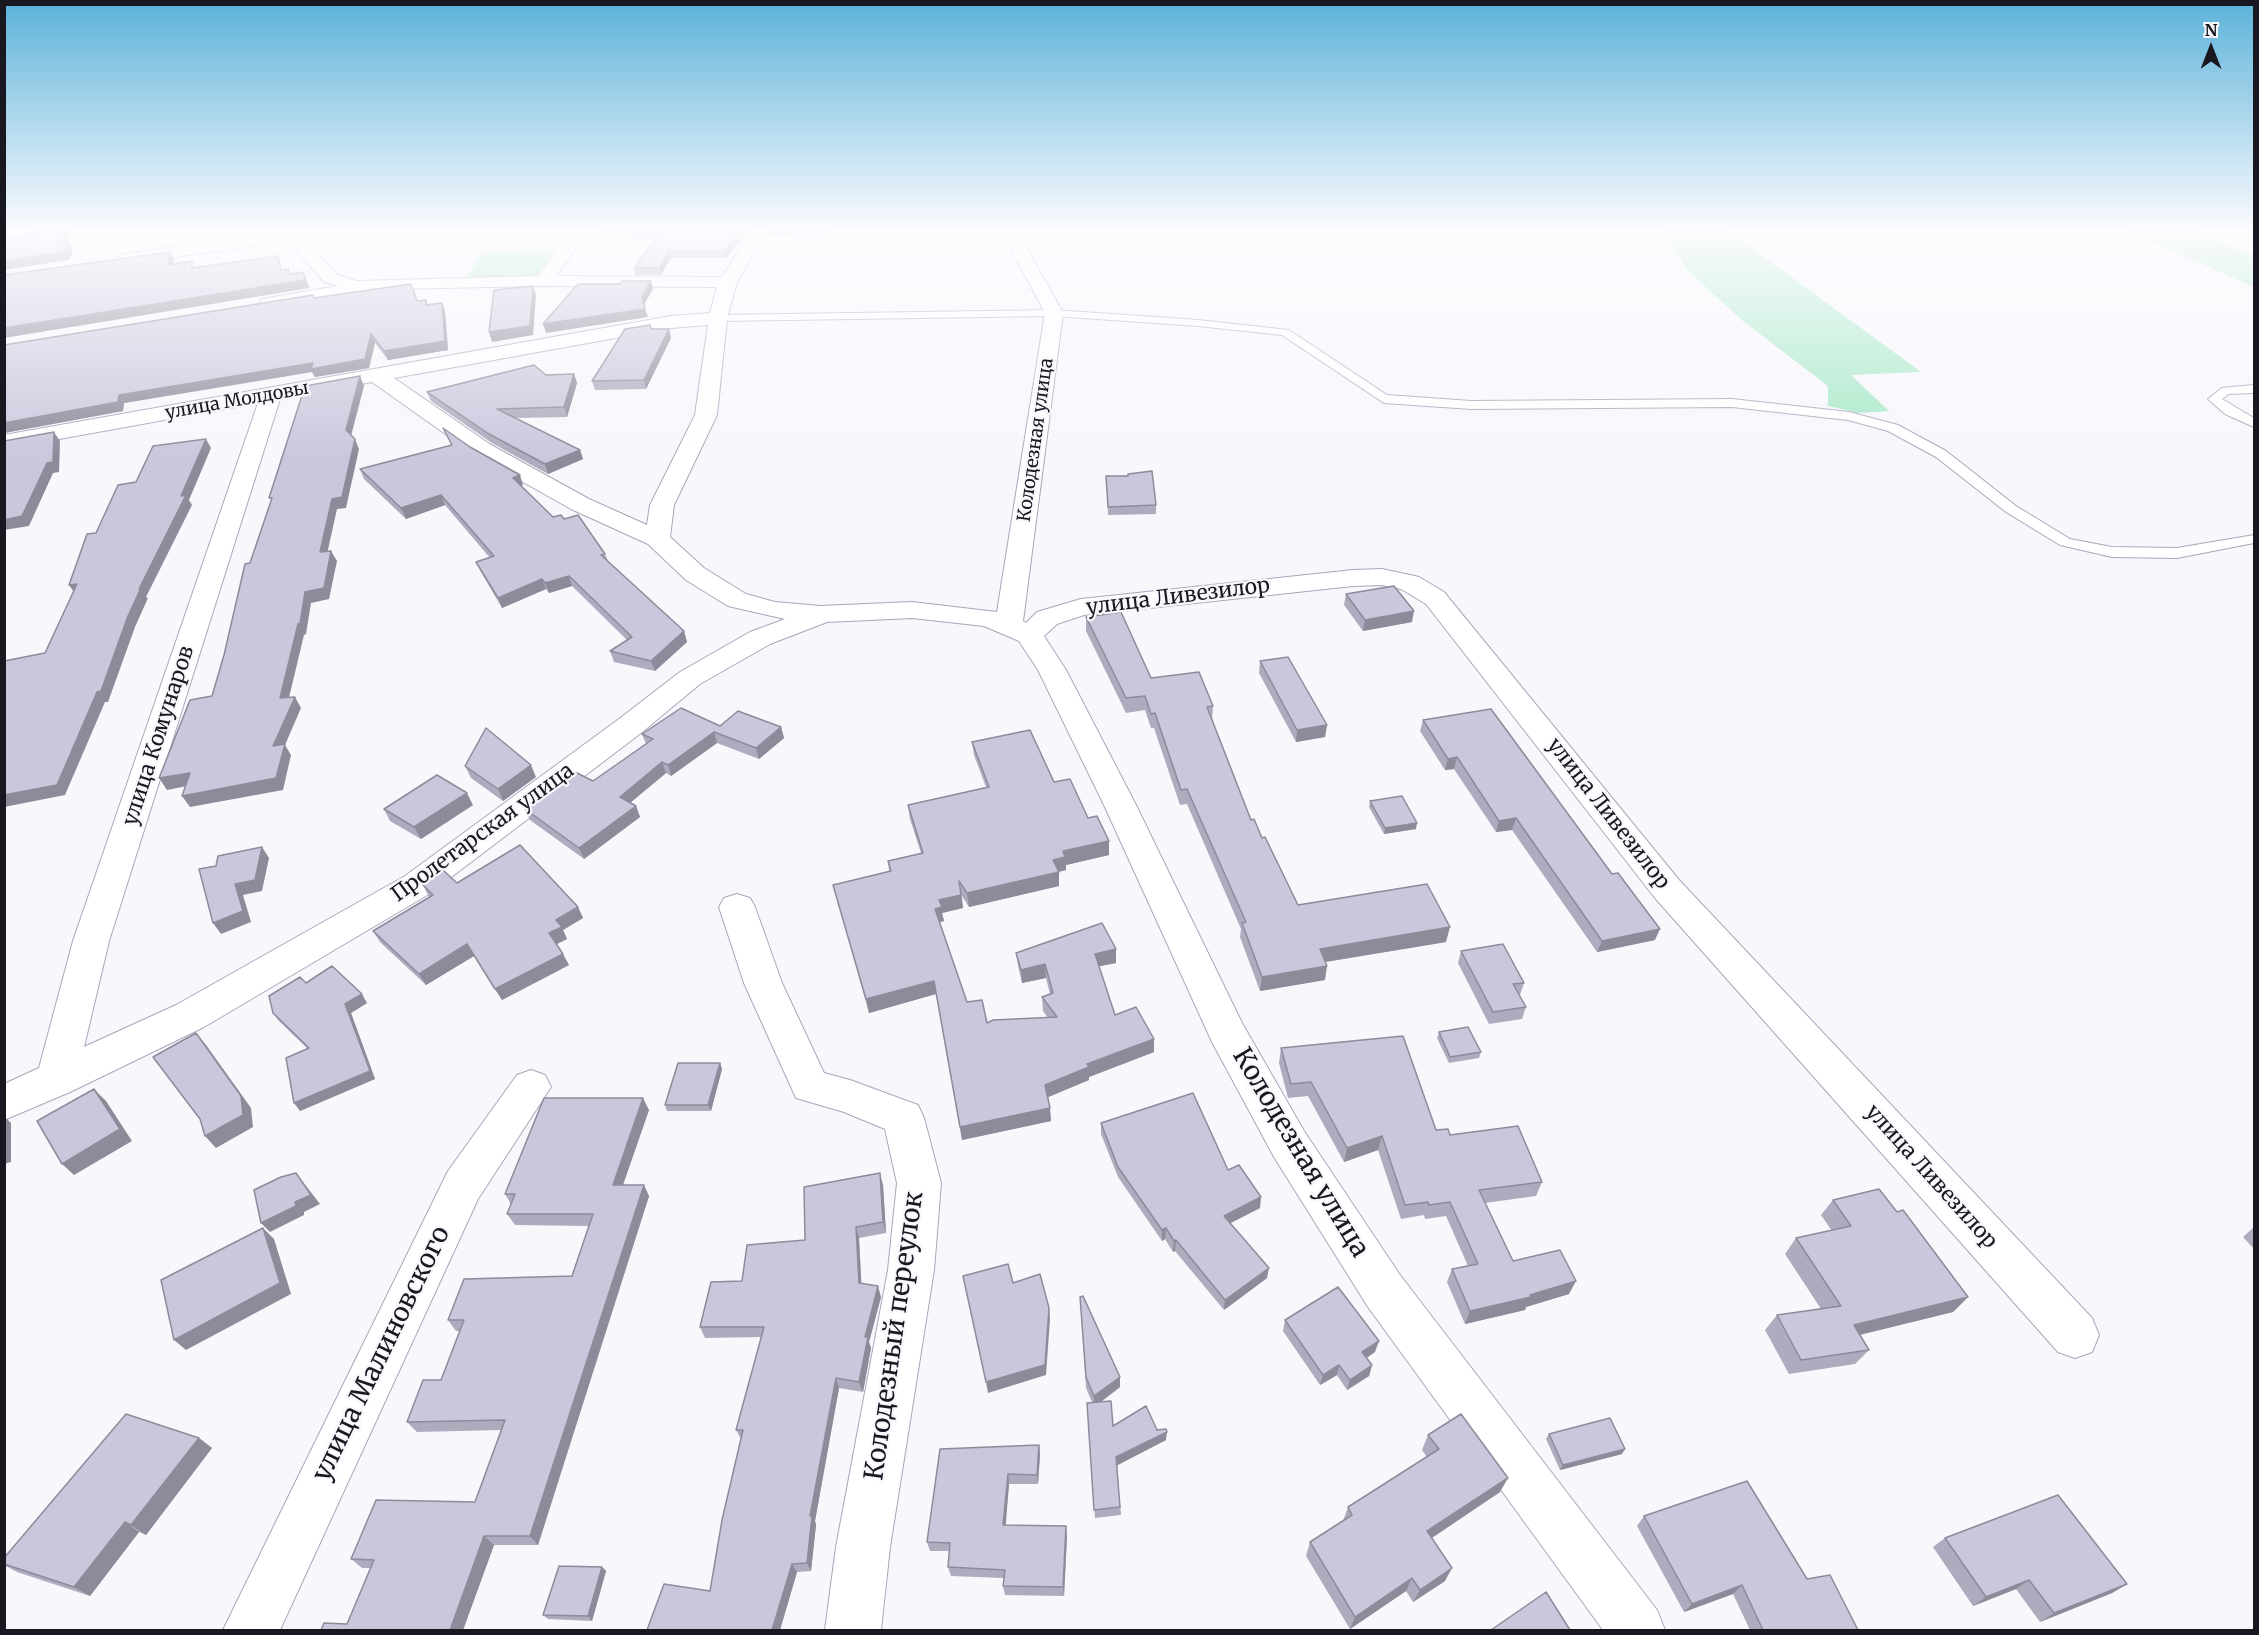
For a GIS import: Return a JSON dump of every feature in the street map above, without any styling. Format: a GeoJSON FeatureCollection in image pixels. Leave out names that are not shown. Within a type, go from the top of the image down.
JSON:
{"type":"FeatureCollection","features":[{"type":"Feature","properties":{"kind":"street"},"geometry":{"type":"LineString","coordinates":[[247,307],[257,305]]}},
{"type":"Feature","properties":{"kind":"street"},"geometry":{"type":"LineString","coordinates":[[657,539],[662,505],[706,415],[722,305]]}},
{"type":"Feature","properties":{"kind":"street"},"geometry":{"type":"LineString","coordinates":[[1050,305],[1054,313]]}},
{"type":"Feature","properties":{"kind":"street","name":"Колодезная улица"},"geometry":{"type":"LineString","coordinates":[[1054,313],[1019,630],[1052,670],[1120,805],[1226,1031],[1288,1144],[1384,1291],[1637,1630]]}},
{"type":"Feature","properties":{"kind":"street","name":"улица Молдовы"},"geometry":{"type":"LineString","coordinates":[[4,442],[671,322],[718,318]]}},
{"type":"Feature","properties":{"kind":"street","name":"Пролетарская улица"},"geometry":{"type":"LineString","coordinates":[[376,375],[483,450],[580,504],[657,539],[695,574],[737,600],[774,610],[823,614],[912,610],[987,618],[1019,630]]}},
{"type":"Feature","properties":{"kind":"street","name":"улица Комунаров"},"geometry":{"type":"LineString","coordinates":[[56,1080],[91,941],[271,395]]}},
{"type":"Feature","properties":{"kind":"street","name":"улица Ливезилор"},"geometry":{"type":"LineString","coordinates":[[1019,630],[1081,607],[1353,578],[1382,577],[1410,583],[1436,598],[1667,889],[2074,1335]]}},
{"type":"Feature","properties":{"kind":"street"},"geometry":{"type":"LineString","coordinates":[[724,658],[737,600]]}},
{"type":"Feature","properties":{"kind":"street","name":"Пролетарская улица"},"geometry":{"type":"LineString","coordinates":[[4,1103],[190,1016],[417,885],[630,726],[690,678],[760,638],[823,614]]}},
{"type":"Feature","properties":{"kind":"street","name":"Колодезный переулок"},"geometry":{"type":"LineString","coordinates":[[737,907],[763,983],[810,1086],[850,1097],[903,1118],[919,1183],[910,1270],[863,1547],[853,1630]]}},
{"type":"Feature","properties":{"kind":"street","name":"улица Малиновского"},"geometry":{"type":"LineString","coordinates":[[251,1630],[463,1185],[531,1087]]}},
{"type":"Feature","properties":{"kind":"lane"},"geometry":{"type":"LineString","coordinates":[[718,318],[1054,313],[1198,323],[1285,332],[1384,399],[1471,405],[1732,403],[1849,416],[1893,428],[1941,454],[2011,509],[2065,542],[2112,552],[2177,552],[2254,539]]}},
{"type":"Feature","properties":{"kind":"lane"},"geometry":{"type":"LineString","coordinates":[[2254,389],[2226,391],[2214,399],[2230,411],[2254,423]]}},
{"type":"Feature","properties":{"kind":"green space"},"geometry":{"type":"Polygon","coordinates":[[[1726,305],[1830,305],[1921,372],[1851,375],[1889,411],[1858,413],[1828,406],[1828,386],[1726,305]]]}},
{"type":"Feature","properties":{"kind":"building"},"geometry":{"type":"Polygon","coordinates":[[[4,305],[147,305],[4,328],[4,305]]]}},
{"type":"Feature","properties":{"kind":"building"},"geometry":{"type":"Polygon","coordinates":[[[249,305],[442,305],[445,341],[384,351],[371,334],[365,359],[311,369],[313,363],[119,395],[118,402],[4,423],[4,345],[249,305]]]}},
{"type":"Feature","properties":{"kind":"building"},"geometry":{"type":"Polygon","coordinates":[[[492,305],[532,305],[530,326],[489,332],[492,305]]]}},
{"type":"Feature","properties":{"kind":"building"},"geometry":{"type":"Polygon","coordinates":[[[559,305],[644,305],[645,309],[543,324],[559,305]]]}},
{"type":"Feature","properties":{"kind":"building"},"geometry":{"type":"Polygon","coordinates":[[[650,325],[651,329],[669,329],[644,380],[592,381],[625,329],[650,325]]]}},
{"type":"Feature","properties":{"kind":"building"},"geometry":{"type":"Polygon","coordinates":[[[534,365],[546,375],[574,374],[564,407],[497,409],[580,450],[545,464],[489,434],[427,392],[534,365]]]}},
{"type":"Feature","properties":{"kind":"building"},"geometry":{"type":"Polygon","coordinates":[[[360,376],[346,430],[355,439],[342,497],[332,499],[320,552],[331,551],[324,588],[305,592],[300,623],[280,698],[295,697],[273,746],[285,744],[276,778],[182,796],[190,773],[159,778],[190,700],[212,696],[245,564],[250,563],[272,498],[269,498],[305,386],[360,376]]]}},
{"type":"Feature","properties":{"kind":"building"},"geometry":{"type":"Polygon","coordinates":[[[443,428],[470,447],[520,475],[513,478],[553,517],[561,515],[564,519],[578,515],[605,554],[601,555],[684,631],[651,661],[610,651],[632,637],[569,576],[545,583],[542,579],[498,598],[476,562],[494,556],[441,495],[401,508],[360,469],[452,445],[443,428]]]}},
{"type":"Feature","properties":{"kind":"building"},"geometry":{"type":"Polygon","coordinates":[[[54,432],[53,462],[47,463],[22,516],[4,520],[4,441],[54,432]]]}},
{"type":"Feature","properties":{"kind":"building"},"geometry":{"type":"Polygon","coordinates":[[[206,439],[181,496],[186,495],[139,589],[141,588],[128,616],[101,691],[97,692],[57,785],[4,795],[4,661],[45,653],[77,584],[69,585],[87,534],[96,533],[118,485],[136,482],[153,446],[206,439]]]}},
{"type":"Feature","properties":{"kind":"building"},"geometry":{"type":"Polygon","coordinates":[[[1152,471],[1156,505],[1108,507],[1106,476],[1128,476],[1128,474],[1152,471]]]}},
{"type":"Feature","properties":{"kind":"building"},"geometry":{"type":"Polygon","coordinates":[[[1394,586],[1414,611],[1365,620],[1346,594],[1394,586]]]}},
{"type":"Feature","properties":{"kind":"building"},"geometry":{"type":"Polygon","coordinates":[[[1121,612],[1151,678],[1199,672],[1213,706],[1207,707],[1251,820],[1254,819],[1262,838],[1265,837],[1298,905],[1427,884],[1450,927],[1320,949],[1327,966],[1262,977],[1242,923],[1246,922],[1187,789],[1181,790],[1155,713],[1151,714],[1145,696],[1126,698],[1086,617],[1121,612]]]}},
{"type":"Feature","properties":{"kind":"building"},"geometry":{"type":"Polygon","coordinates":[[[1288,657],[1327,725],[1297,730],[1260,661],[1288,657]]]}},
{"type":"Feature","properties":{"kind":"building"},"geometry":{"type":"Polygon","coordinates":[[[681,708],[720,726],[738,711],[781,727],[756,748],[714,732],[668,765],[662,762],[620,797],[636,806],[579,848],[525,809],[575,772],[593,781],[653,739],[642,734],[681,708]]]}},
{"type":"Feature","properties":{"kind":"building"},"geometry":{"type":"Polygon","coordinates":[[[1491,709],[1612,874],[1618,873],[1660,929],[1602,941],[1516,818],[1499,821],[1457,757],[1448,759],[1423,720],[1491,709]]]}},
{"type":"Feature","properties":{"kind":"building"},"geometry":{"type":"Polygon","coordinates":[[[486,728],[531,765],[498,789],[465,766],[486,728]]]}},
{"type":"Feature","properties":{"kind":"building"},"geometry":{"type":"Polygon","coordinates":[[[1030,730],[1054,782],[1070,779],[1088,818],[1097,816],[1109,841],[1063,851],[1065,857],[1053,860],[1059,872],[967,893],[959,881],[961,895],[939,900],[942,907],[935,909],[967,1002],[982,1000],[987,1023],[993,1020],[1057,1017],[1042,997],[1053,993],[1045,964],[1021,970],[1016,953],[1102,923],[1116,949],[1095,954],[1115,1015],[1136,1007],[1154,1039],[1087,1064],[1089,1067],[1045,1085],[1050,1108],[960,1127],[934,981],[866,999],[833,885],[891,871],[888,861],[923,853],[908,805],[989,787],[972,742],[1030,730]]]}},
{"type":"Feature","properties":{"kind":"building"},"geometry":{"type":"Polygon","coordinates":[[[437,775],[467,793],[414,827],[384,809],[437,775]]]}},
{"type":"Feature","properties":{"kind":"building"},"geometry":{"type":"Polygon","coordinates":[[[1402,796],[1417,823],[1385,828],[1370,801],[1402,796]]]}},
{"type":"Feature","properties":{"kind":"building"},"geometry":{"type":"Polygon","coordinates":[[[520,845],[578,907],[556,920],[562,927],[549,933],[563,954],[495,989],[467,944],[419,974],[373,931],[433,895],[423,885],[443,870],[457,883],[520,845]]]}},
{"type":"Feature","properties":{"kind":"building"},"geometry":{"type":"Polygon","coordinates":[[[262,847],[255,880],[235,884],[243,911],[213,923],[199,869],[216,866],[218,856],[262,847]]]}},
{"type":"Feature","properties":{"kind":"building"},"geometry":{"type":"Polygon","coordinates":[[[1503,944],[1524,983],[1513,984],[1526,1007],[1493,1012],[1461,951],[1503,944]]]}},
{"type":"Feature","properties":{"kind":"building"},"geometry":{"type":"Polygon","coordinates":[[[332,966],[362,994],[345,1004],[370,1071],[294,1103],[286,1058],[309,1048],[273,1013],[269,996],[300,977],[306,983],[332,966]]]}},
{"type":"Feature","properties":{"kind":"building"},"geometry":{"type":"Polygon","coordinates":[[[1468,1027],[1481,1052],[1450,1057],[1439,1032],[1468,1027]]]}},
{"type":"Feature","properties":{"kind":"building"},"geometry":{"type":"Polygon","coordinates":[[[196,1033],[241,1096],[243,1115],[205,1136],[200,1119],[153,1057],[196,1033]]]}},
{"type":"Feature","properties":{"kind":"building"},"geometry":{"type":"Polygon","coordinates":[[[1403,1036],[1436,1130],[1448,1129],[1450,1135],[1518,1126],[1542,1182],[1479,1190],[1513,1261],[1560,1250],[1576,1281],[1530,1295],[1531,1297],[1470,1311],[1452,1269],[1478,1264],[1450,1202],[1405,1205],[1382,1136],[1347,1148],[1311,1082],[1291,1084],[1281,1048],[1403,1036]]]}},
{"type":"Feature","properties":{"kind":"building"},"geometry":{"type":"Polygon","coordinates":[[[678,1063],[720,1063],[708,1105],[665,1105],[678,1063]]]}},
{"type":"Feature","properties":{"kind":"building"},"geometry":{"type":"Polygon","coordinates":[[[94,1089],[120,1129],[62,1164],[37,1121],[94,1089]]]}},
{"type":"Feature","properties":{"kind":"building"},"geometry":{"type":"Polygon","coordinates":[[[1193,1093],[1228,1170],[1239,1165],[1261,1197],[1224,1216],[1269,1268],[1225,1300],[1176,1240],[1174,1241],[1166,1228],[1162,1230],[1118,1167],[1101,1123],[1193,1093]]]}},
{"type":"Feature","properties":{"kind":"building"},"geometry":{"type":"Polygon","coordinates":[[[544,1098],[643,1098],[613,1185],[644,1185],[530,1536],[484,1536],[450,1630],[321,1630],[324,1623],[347,1624],[374,1560],[351,1559],[376,1500],[475,1502],[505,1420],[407,1422],[423,1380],[441,1380],[464,1320],[448,1320],[464,1279],[572,1276],[593,1214],[507,1214],[515,1194],[505,1194],[544,1098]]]}},
{"type":"Feature","properties":{"kind":"building"},"geometry":{"type":"Polygon","coordinates":[[[296,1173],[311,1195],[295,1202],[296,1206],[261,1223],[254,1190],[281,1177],[296,1173]]]}},
{"type":"Feature","properties":{"kind":"building"},"geometry":{"type":"Polygon","coordinates":[[[880,1173],[883,1222],[856,1227],[859,1283],[878,1286],[865,1337],[868,1337],[859,1382],[836,1378],[810,1516],[812,1516],[807,1563],[792,1564],[772,1630],[647,1630],[664,1584],[710,1591],[722,1520],[743,1430],[736,1430],[764,1327],[700,1327],[711,1282],[742,1281],[747,1245],[805,1240],[804,1187],[880,1173]]]}},
{"type":"Feature","properties":{"kind":"building"},"geometry":{"type":"Polygon","coordinates":[[[1879,1189],[1897,1212],[1903,1210],[1968,1297],[1854,1325],[1869,1350],[1801,1360],[1777,1315],[1841,1306],[1796,1238],[1851,1226],[1833,1200],[1879,1189]]]}},
{"type":"Feature","properties":{"kind":"building"},"geometry":{"type":"Polygon","coordinates":[[[263,1228],[280,1283],[174,1340],[161,1280],[263,1228]]]}},
{"type":"Feature","properties":{"kind":"building"},"geometry":{"type":"Polygon","coordinates":[[[1008,1264],[1013,1283],[1040,1274],[1049,1308],[1045,1365],[986,1382],[963,1276],[1008,1264]]]}},
{"type":"Feature","properties":{"kind":"building"},"geometry":{"type":"Polygon","coordinates":[[[1338,1287],[1379,1341],[1362,1352],[1372,1365],[1350,1380],[1339,1365],[1323,1375],[1285,1320],[1338,1287]]]}},
{"type":"Feature","properties":{"kind":"building"},"geometry":{"type":"Polygon","coordinates":[[[1083,1296],[1120,1377],[1094,1396],[1086,1377],[1080,1297],[1083,1296]]]}},
{"type":"Feature","properties":{"kind":"building"},"geometry":{"type":"Polygon","coordinates":[[[1111,1401],[1113,1426],[1146,1406],[1157,1430],[1166,1429],[1167,1432],[1116,1457],[1120,1507],[1094,1510],[1087,1403],[1111,1401]]]}},
{"type":"Feature","properties":{"kind":"building"},"geometry":{"type":"Polygon","coordinates":[[[126,1414],[199,1438],[131,1525],[125,1522],[74,1587],[4,1564],[4,1558],[126,1414]]]}},
{"type":"Feature","properties":{"kind":"building"},"geometry":{"type":"Polygon","coordinates":[[[1461,1414],[1508,1478],[1427,1531],[1452,1568],[1420,1590],[1412,1578],[1355,1617],[1310,1542],[1352,1515],[1348,1507],[1439,1449],[1428,1435],[1461,1414]]]}},
{"type":"Feature","properties":{"kind":"building"},"geometry":{"type":"Polygon","coordinates":[[[1610,1418],[1625,1449],[1563,1465],[1549,1434],[1610,1418]]]}},
{"type":"Feature","properties":{"kind":"building"},"geometry":{"type":"Polygon","coordinates":[[[1039,1445],[1037,1475],[1008,1474],[1003,1525],[1066,1526],[1063,1587],[1003,1586],[1005,1570],[948,1567],[950,1543],[927,1542],[940,1449],[1039,1445]]]}},
{"type":"Feature","properties":{"kind":"building"},"geometry":{"type":"Polygon","coordinates":[[[1747,1481],[1807,1579],[1830,1575],[1858,1630],[1763,1630],[1742,1585],[1692,1604],[1644,1516],[1747,1481]]]}},
{"type":"Feature","properties":{"kind":"building"},"geometry":{"type":"Polygon","coordinates":[[[2058,1495],[2127,1584],[2054,1613],[2029,1580],[1986,1597],[1945,1538],[2058,1495]]]}},
{"type":"Feature","properties":{"kind":"building"},"geometry":{"type":"Polygon","coordinates":[[[559,1566],[602,1567],[588,1616],[543,1615],[559,1566]]]}},
{"type":"Feature","properties":{"kind":"building"},"geometry":{"type":"Polygon","coordinates":[[[1546,1592],[1570,1630],[1491,1630],[1546,1592]]]}}]}
